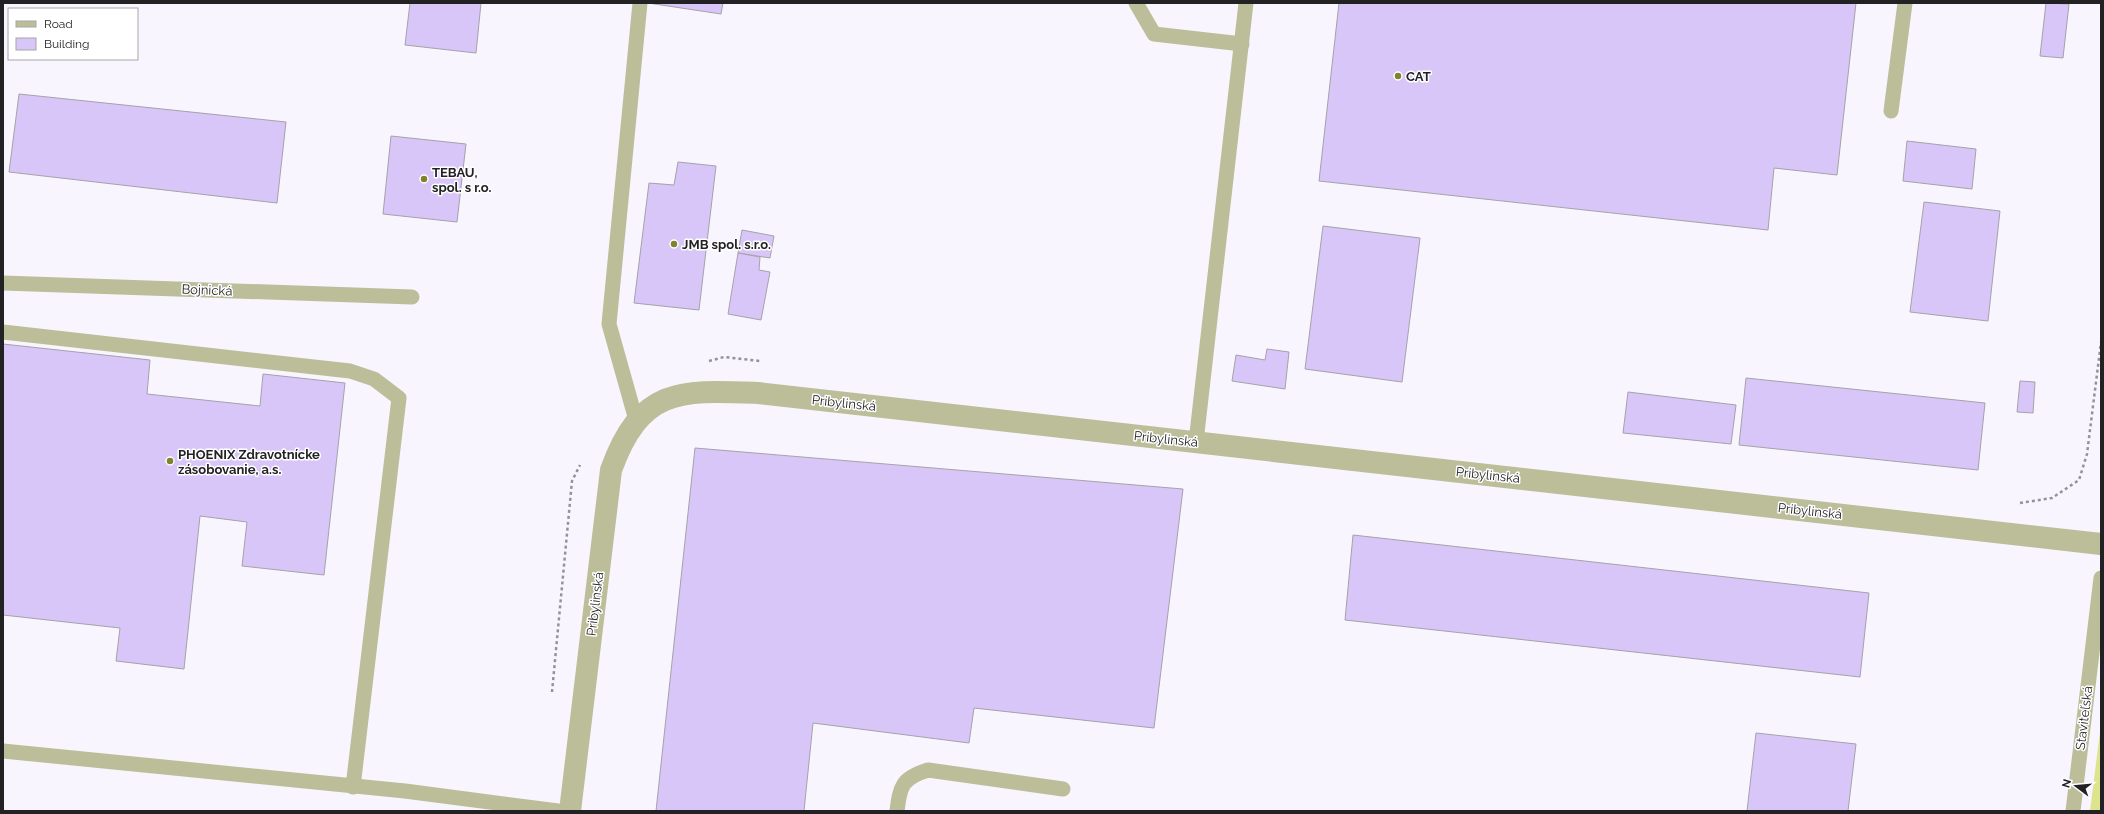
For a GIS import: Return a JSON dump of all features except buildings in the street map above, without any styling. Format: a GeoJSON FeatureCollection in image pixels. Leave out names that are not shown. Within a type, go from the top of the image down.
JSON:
{"type":"FeatureCollection","features":[{"type":"Feature","properties":{"kind":"street","name":"Pribylinská"},"geometry":{"type":"LineString","coordinates":[[570,811],[611,470],[619,446],[636,420],[647,410],[669,397],[700,391],[750,392],[2101,544]]}},
{"type":"Feature","properties":{"kind":"lane"},"geometry":{"type":"LineString","coordinates":[[636,420],[609,324],[640,3]]}},
{"type":"Feature","properties":{"kind":"lane"},"geometry":{"type":"LineString","coordinates":[[1136,3],[1154,34],[1242,44]]}},
{"type":"Feature","properties":{"kind":"lane"},"geometry":{"type":"LineString","coordinates":[[1196,442],[1246,3]]}},
{"type":"Feature","properties":{"kind":"lane"},"geometry":{"type":"LineString","coordinates":[[1891,110],[1905,3]]}},
{"type":"Feature","properties":{"kind":"lane","name":"Bojnická"},"geometry":{"type":"LineString","coordinates":[[3,283],[412,297]]}},
{"type":"Feature","properties":{"kind":"lane"},"geometry":{"type":"LineString","coordinates":[[3,332],[350,371],[374,379],[399,398],[353,787]]}},
{"type":"Feature","properties":{"kind":"lane","name":"Staviteľská"},"geometry":{"type":"LineString","coordinates":[[2073,811],[2101,578]]}},
{"type":"Feature","properties":{"kind":"lane"},"geometry":{"type":"LineString","coordinates":[[3,751],[353,787],[558,811]]}},
{"type":"Feature","properties":{"kind":"lane"},"geometry":{"type":"LineString","coordinates":[[897,811],[900,788],[914,774],[928,770],[1063,789]]}},
{"type":"Feature","properties":{"kind":"green space"},"geometry":{"type":"Polygon","coordinates":[[[2101,724],[2101,811],[2090,811],[2101,724]]]}},
{"type":"Feature","properties":{"kind":"place","name":"CAT"},"geometry":{"type":"Point","coordinates":[1398,76]}},
{"type":"Feature","properties":{"kind":"place","name":"TEBAU, spol. s r.o."},"geometry":{"type":"Point","coordinates":[424,179]}},
{"type":"Feature","properties":{"kind":"place","name":"JMB spol. s.r.o."},"geometry":{"type":"Point","coordinates":[674,244]}},
{"type":"Feature","properties":{"kind":"place","name":"PHOENIX Zdravotnícke zásobovanie, a.s."},"geometry":{"type":"Point","coordinates":[170,461]}}]}
